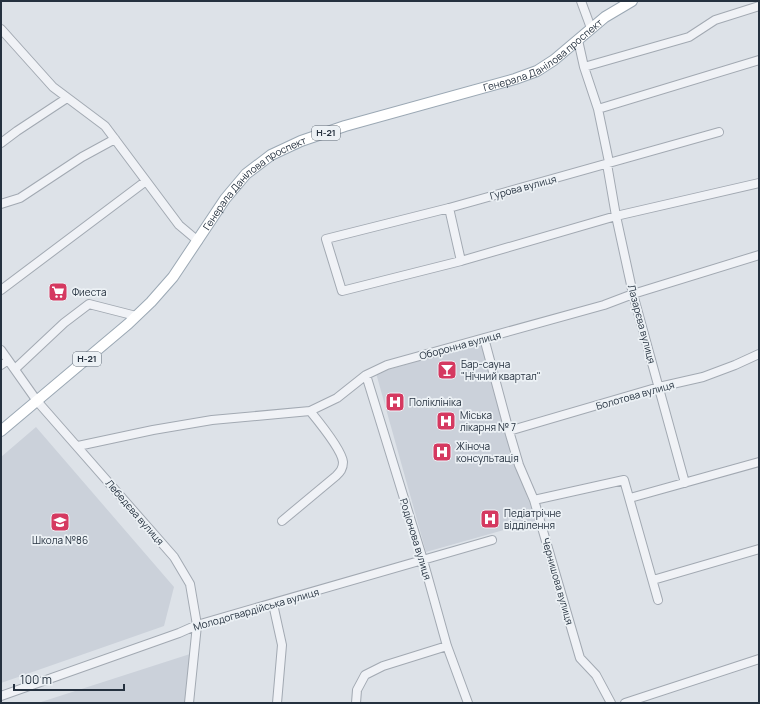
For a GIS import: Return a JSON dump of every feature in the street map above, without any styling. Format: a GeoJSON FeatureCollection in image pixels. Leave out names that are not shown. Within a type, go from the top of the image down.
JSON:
{"type":"FeatureCollection","features":[{"type":"Feature","properties":{"kind":"main road","name":"Генерала Данілова проспект"},"geometry":{"type":"LineString","coordinates":[[1,431],[151,302],[173,278],[225,199],[246,174],[271,155],[300,141],[345,126],[530,74],[554,60],[605,17],[632,1]]}},
{"type":"Feature","properties":{"kind":"street"},"geometry":{"type":"LineString","coordinates":[[582,1],[591,28]]}},
{"type":"Feature","properties":{"kind":"street"},"geometry":{"type":"LineString","coordinates":[[584,67],[689,37],[715,20],[758,5]]}},
{"type":"Feature","properties":{"kind":"street"},"geometry":{"type":"LineString","coordinates":[[1,29],[53,87],[105,126],[179,225],[198,241]]}},
{"type":"Feature","properties":{"kind":"street","name":"Лазарєва вулиця"},"geometry":{"type":"LineString","coordinates":[[578,40],[584,67],[598,109],[616,216],[633,294],[685,483]]}},
{"type":"Feature","properties":{"kind":"street"},"geometry":{"type":"LineString","coordinates":[[598,109],[759,60]]}},
{"type":"Feature","properties":{"kind":"street"},"geometry":{"type":"LineString","coordinates":[[1,143],[67,98]]}},
{"type":"Feature","properties":{"kind":"street","name":"Гурова вулиця"},"geometry":{"type":"LineString","coordinates":[[461,261],[342,291],[326,239],[449,208],[719,132]]}},
{"type":"Feature","properties":{"kind":"street"},"geometry":{"type":"LineString","coordinates":[[2,200],[20,198],[82,157],[116,139]]}},
{"type":"Feature","properties":{"kind":"street"},"geometry":{"type":"LineString","coordinates":[[1,290],[146,181]]}},
{"type":"Feature","properties":{"kind":"street"},"geometry":{"type":"LineString","coordinates":[[449,208],[461,261],[616,216],[759,183]]}},
{"type":"Feature","properties":{"kind":"street","name":"Оборонна вулиця"},"geometry":{"type":"LineString","coordinates":[[310,411],[336,398],[366,375],[387,365],[604,305],[633,294],[759,255]]}},
{"type":"Feature","properties":{"kind":"street"},"geometry":{"type":"LineString","coordinates":[[15,370],[64,324],[89,304],[136,316]]}},
{"type":"Feature","properties":{"kind":"street","name":"Чернишова вулиця"},"geometry":{"type":"LineString","coordinates":[[484,338],[519,465],[534,500],[580,658],[596,675],[611,703]]}},
{"type":"Feature","properties":{"kind":"street","name":"Лебедєва вулиця"},"geometry":{"type":"LineString","coordinates":[[1,350],[37,401],[78,446],[174,558],[190,584],[197,625],[189,703]]}},
{"type":"Feature","properties":{"kind":"street","name":"Болотова вулиця"},"geometry":{"type":"LineString","coordinates":[[509,431],[659,387],[703,377],[759,354]]}},
{"type":"Feature","properties":{"kind":"street"},"geometry":{"type":"LineString","coordinates":[[1,365],[8,360]]}},
{"type":"Feature","properties":{"kind":"street","name":"Родіонова вулиця"},"geometry":{"type":"LineString","coordinates":[[366,375],[423,560],[447,646],[468,703]]}},
{"type":"Feature","properties":{"kind":"street"},"geometry":{"type":"LineString","coordinates":[[78,446],[153,430],[212,420],[310,411],[338,451],[343,461],[342,470],[282,521]]}},
{"type":"Feature","properties":{"kind":"street"},"geometry":{"type":"LineString","coordinates":[[630,498],[759,462]]}},
{"type":"Feature","properties":{"kind":"street"},"geometry":{"type":"LineString","coordinates":[[534,500],[624,480],[658,600]]}},
{"type":"Feature","properties":{"kind":"street","name":"Молодогвардійська вулиця"},"geometry":{"type":"LineString","coordinates":[[1,696],[179,634],[197,625],[492,540]]}},
{"type":"Feature","properties":{"kind":"street"},"geometry":{"type":"LineString","coordinates":[[653,580],[759,549]]}},
{"type":"Feature","properties":{"kind":"street"},"geometry":{"type":"LineString","coordinates":[[273,604],[282,645],[278,703]]}},
{"type":"Feature","properties":{"kind":"street"},"geometry":{"type":"LineString","coordinates":[[356,703],[357,690],[365,675],[384,666],[447,646]]}},
{"type":"Feature","properties":{"kind":"street"},"geometry":{"type":"LineString","coordinates":[[625,703],[759,659]]}},
{"type":"Feature","properties":{"kind":"shaded area","name":"Міська лікарня № 7"},"geometry":{"type":"Polygon","coordinates":[[[482,343],[517,469],[536,521],[426,552],[376,373],[482,343]]]}},
{"type":"Feature","properties":{"kind":"shaded area","name":"Школа №86"},"geometry":{"type":"Polygon","coordinates":[[[36,427],[174,587],[164,626],[1,683],[1,457],[36,427]]]}},
{"type":"Feature","properties":{"kind":"shaded area"},"geometry":{"type":"Polygon","coordinates":[[[190,654],[186,703],[38,703],[190,654]]]}},
{"type":"Feature","properties":{"kind":"place","name":"Фиеста"},"geometry":{"type":"Point","coordinates":[58,292]}},
{"type":"Feature","properties":{"kind":"place","name":"Бар-сауна \"Нічний квартал\""},"geometry":{"type":"Point","coordinates":[447,370]}},
{"type":"Feature","properties":{"kind":"place","name":"Поліклініка"},"geometry":{"type":"Point","coordinates":[395,402]}},
{"type":"Feature","properties":{"kind":"place","name":"Міська лікарня № 7"},"geometry":{"type":"Point","coordinates":[446,421]}},
{"type":"Feature","properties":{"kind":"place","name":"Жіноча консультація"},"geometry":{"type":"Point","coordinates":[442,452]}},
{"type":"Feature","properties":{"kind":"place","name":"Педіатрічне відділення"},"geometry":{"type":"Point","coordinates":[490,519]}},
{"type":"Feature","properties":{"kind":"place","name":"Школа №86"},"geometry":{"type":"Point","coordinates":[60,522]}}]}
